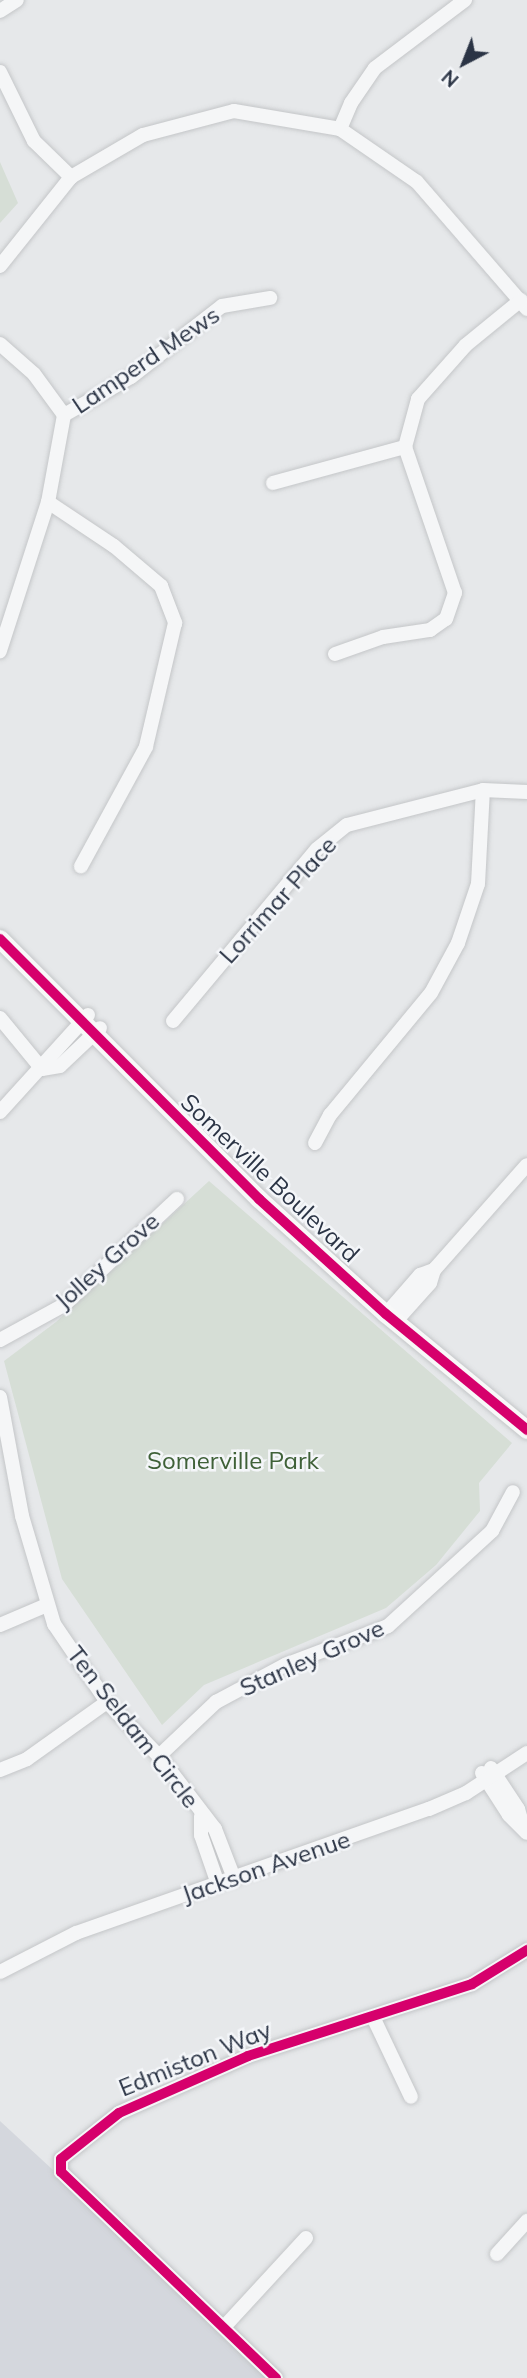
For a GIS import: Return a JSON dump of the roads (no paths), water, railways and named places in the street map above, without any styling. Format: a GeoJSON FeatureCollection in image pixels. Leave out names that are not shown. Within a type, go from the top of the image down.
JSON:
{"type":"FeatureCollection","features":[{"type":"Feature","properties":{"kind":"main road","name":"Somerville Boulevard"},"geometry":{"type":"LineString","coordinates":[[0,926],[211,1154],[527,1430]]}},
{"type":"Feature","properties":{"kind":"main road","name":"Somerville Boulevard"},"geometry":{"type":"LineString","coordinates":[[0,939],[91,1024]]}},
{"type":"Feature","properties":{"kind":"main road","name":"Somerville Boulevard"},"geometry":{"type":"LineString","coordinates":[[394,1314],[527,1417]]}},
{"type":"Feature","properties":{"kind":"street"},"geometry":{"type":"LineString","coordinates":[[0,10],[18,0]]}},
{"type":"Feature","properties":{"kind":"street"},"geometry":{"type":"LineString","coordinates":[[340,130],[351,103],[375,68],[466,0]]}},
{"type":"Feature","properties":{"kind":"street"},"geometry":{"type":"LineString","coordinates":[[0,72],[34,141],[71,177]]}},
{"type":"Feature","properties":{"kind":"street"},"geometry":{"type":"LineString","coordinates":[[0,266],[71,177],[143,135],[234,111],[340,130],[417,182],[524,304],[466,345],[418,398],[405,447],[455,593],[446,620],[430,630],[383,637],[335,654]]}},
{"type":"Feature","properties":{"kind":"street","name":"Lamperd Mews"},"geometry":{"type":"LineString","coordinates":[[64,415],[131,377],[222,306],[271,298]]}},
{"type":"Feature","properties":{"kind":"street"},"geometry":{"type":"LineString","coordinates":[[0,344],[34,374],[64,415],[48,502],[0,651]]}},
{"type":"Feature","properties":{"kind":"street"},"geometry":{"type":"LineString","coordinates":[[273,483],[405,447]]}},
{"type":"Feature","properties":{"kind":"street"},"geometry":{"type":"LineString","coordinates":[[48,502],[114,546],[161,586],[175,623],[146,747],[81,866]]}},
{"type":"Feature","properties":{"kind":"street"},"geometry":{"type":"LineString","coordinates":[[315,1143],[330,1115],[431,993],[458,943],[478,884],[483,790]]}},
{"type":"Feature","properties":{"kind":"street","name":"Lorrimar Place"},"geometry":{"type":"LineString","coordinates":[[173,1021],[317,849],[347,825],[483,790],[527,792]]}},
{"type":"Feature","properties":{"kind":"street"},"geometry":{"type":"LineString","coordinates":[[0,1018],[42,1069]]}},
{"type":"Feature","properties":{"kind":"street"},"geometry":{"type":"LineString","coordinates":[[0,1112],[42,1069],[60,1066],[91,1024]]}},
{"type":"Feature","properties":{"kind":"street"},"geometry":{"type":"LineString","coordinates":[[394,1314],[420,1275],[434,1270],[527,1165]]}},
{"type":"Feature","properties":{"kind":"street","name":"Jolley Grove"},"geometry":{"type":"LineString","coordinates":[[0,1340],[64,1304],[177,1199]]}},
{"type":"Feature","properties":{"kind":"street","name":"Ten Seldam Circle"},"geometry":{"type":"LineString","coordinates":[[0,1397],[22,1516],[54,1624],[107,1702],[159,1756],[201,1816],[215,1829],[232,1874]]}},
{"type":"Feature","properties":{"kind":"street","name":"Stanley Grove"},"geometry":{"type":"LineString","coordinates":[[159,1756],[216,1702],[285,1665],[388,1626],[492,1531],[513,1492]]}},
{"type":"Feature","properties":{"kind":"street"},"geometry":{"type":"LineString","coordinates":[[0,1625],[47,1605]]}},
{"type":"Feature","properties":{"kind":"street"},"geometry":{"type":"LineString","coordinates":[[0,1770],[27,1759],[107,1702]]}},
{"type":"Feature","properties":{"kind":"street","name":"Jackson Avenue"},"geometry":{"type":"LineString","coordinates":[[489,1774],[527,1743]]}},
{"type":"Feature","properties":{"kind":"street","name":"Jackson Avenue"},"geometry":{"type":"LineString","coordinates":[[0,1961],[78,1922],[412,1816],[527,1753]]}},
{"type":"Feature","properties":{"kind":"street"},"geometry":{"type":"LineString","coordinates":[[489,1774],[518,1809],[525,1830]]}},
{"type":"Feature","properties":{"kind":"street","name":"Ten Seldam Circle"},"geometry":{"type":"LineString","coordinates":[[201,1816],[201,1835],[216,1879]]}},
{"type":"Feature","properties":{"kind":"street","name":"Jackson Avenue"},"geometry":{"type":"LineString","coordinates":[[0,1972],[76,1933],[216,1879]]}},
{"type":"Feature","properties":{"kind":"street","name":"Edmiston Way"},"geometry":{"type":"LineString","coordinates":[[276,2378],[61,2172],[61,2160],[118,2113],[248,2056],[374,2019],[472,1984],[527,1950]]}},
{"type":"Feature","properties":{"kind":"street"},"geometry":{"type":"LineString","coordinates":[[374,2019],[411,2097]]}},
{"type":"Feature","properties":{"kind":"street"},"geometry":{"type":"LineString","coordinates":[[497,2254],[527,2221]]}},
{"type":"Feature","properties":{"kind":"street"},"geometry":{"type":"LineString","coordinates":[[223,2327],[306,2238]]}},
{"type":"Feature","properties":{"kind":"park label","name":"Somerville Park"},"geometry":{"type":"Point","coordinates":[233,1461]}}]}
